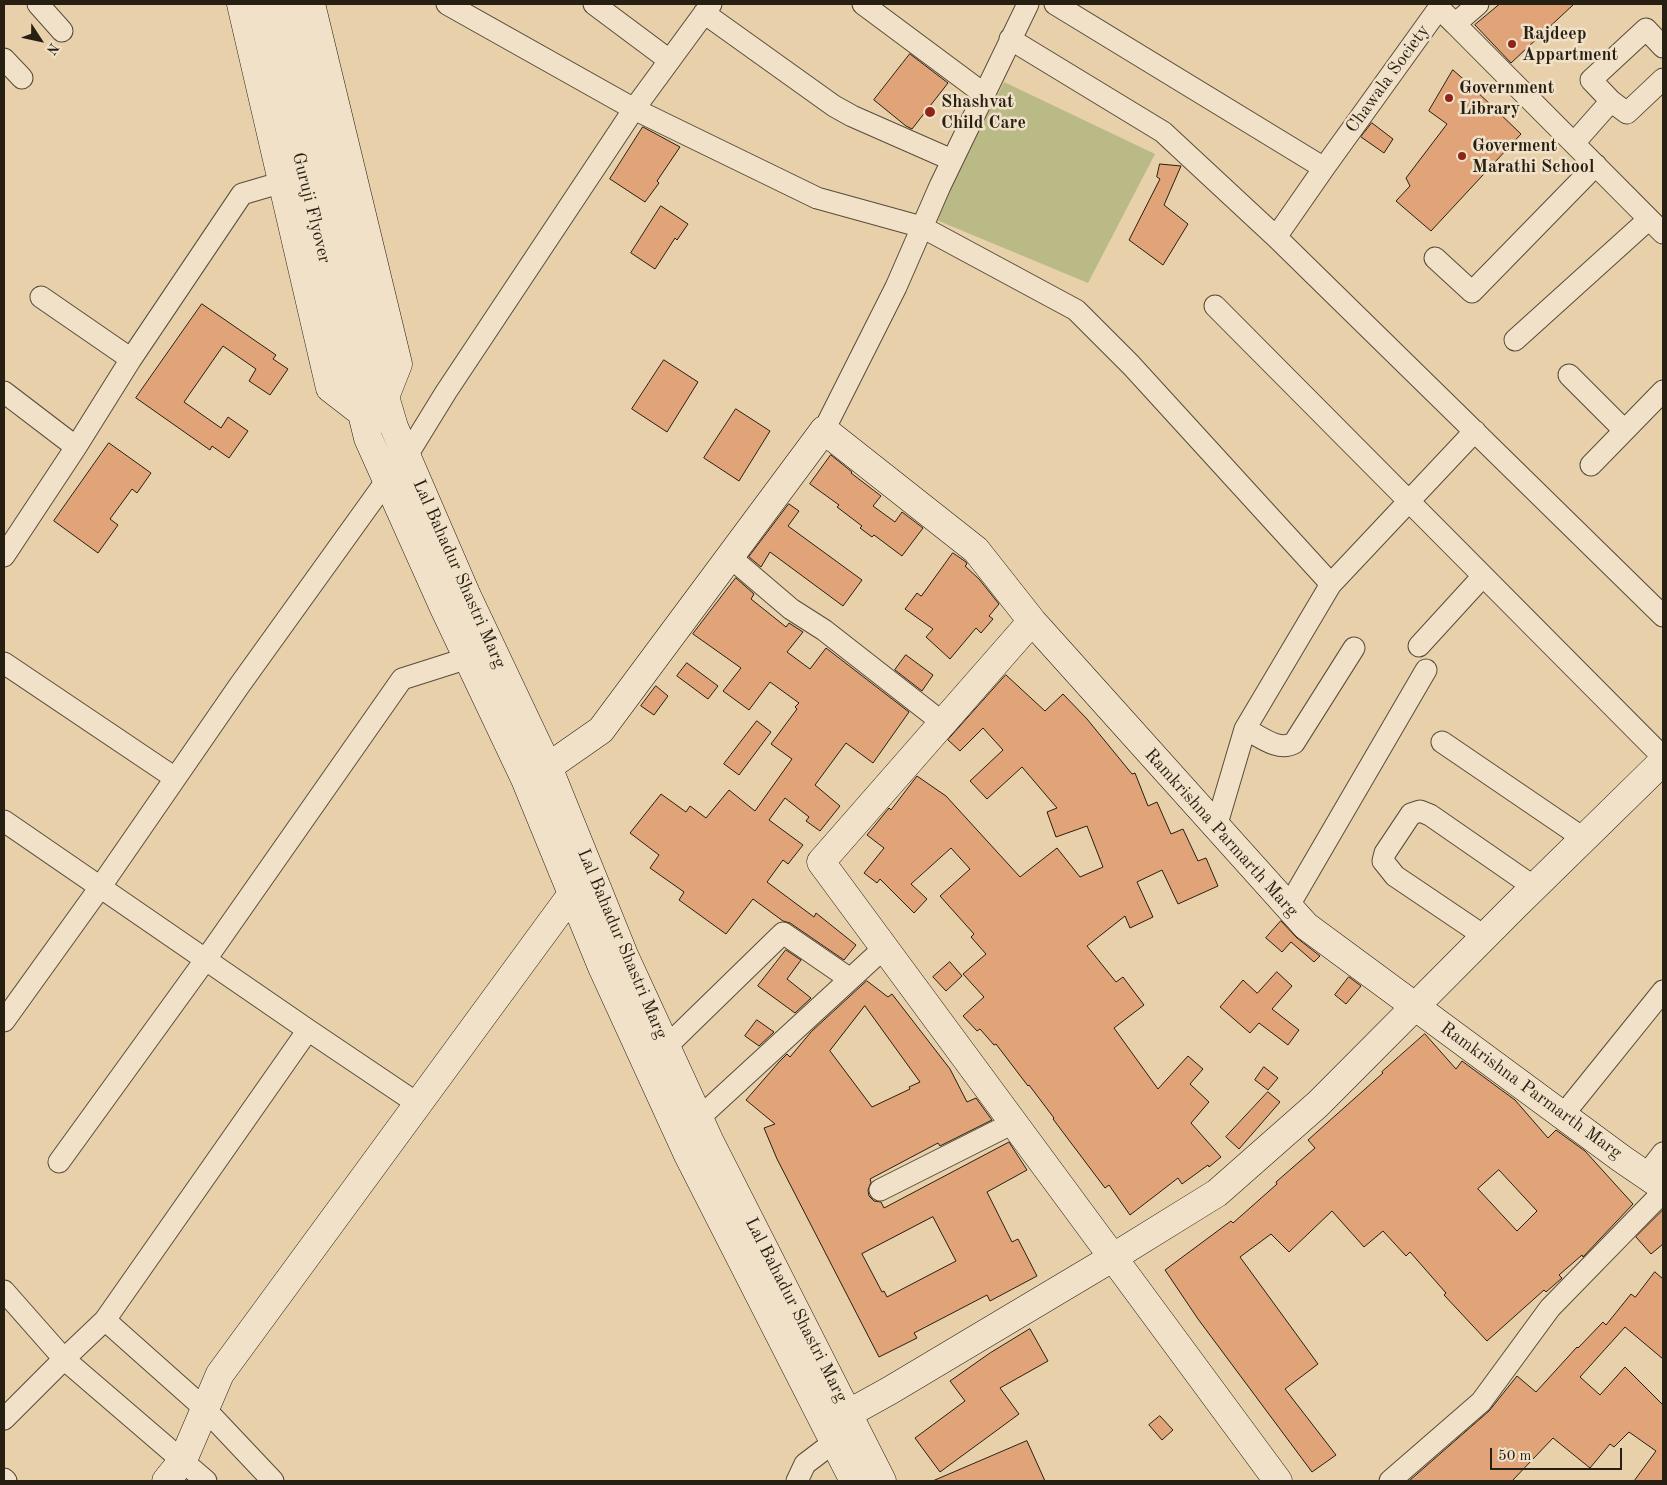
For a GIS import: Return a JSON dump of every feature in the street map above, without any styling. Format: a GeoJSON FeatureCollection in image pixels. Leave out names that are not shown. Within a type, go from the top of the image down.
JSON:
{"type":"FeatureCollection","features":[{"type":"Feature","properties":{"kind":"main road"},"geometry":{"type":"LineString","coordinates":[[242,4],[330,388],[361,412]]}},
{"type":"Feature","properties":{"kind":"main road","name":"Guruji Flyover"},"geometry":{"type":"LineString","coordinates":[[262,4],[362,361],[385,397]]}},
{"type":"Feature","properties":{"kind":"main road","name":"Guruji Flyover"},"geometry":{"type":"LineString","coordinates":[[283,4],[347,268],[362,361],[361,412]]}},
{"type":"Feature","properties":{"kind":"main road"},"geometry":{"type":"LineString","coordinates":[[311,4],[398,364],[385,397]]}},
{"type":"Feature","properties":{"kind":"main road","name":"Lal Bahadur Shastri Marg"},"geometry":{"type":"LineString","coordinates":[[385,397],[394,427],[467,596],[536,773],[624,955],[699,1118],[836,1427],[854,1481]]}},
{"type":"Feature","properties":{"kind":"main road","name":"Lal Bahadur Shastri Marg"},"geometry":{"type":"LineString","coordinates":[[361,412],[368,438],[468,658],[536,773],[572,894],[602,967],[688,1155],[836,1427],[882,1481]]}},
{"type":"Feature","properties":{"kind":"main road"},"geometry":{"type":"LineString","coordinates":[[536,773],[601,730],[824,430]]}},
{"type":"Feature","properties":{"kind":"main road","name":"Ramkrishna Parmarth Marg"},"geometry":{"type":"LineString","coordinates":[[824,430],[976,550],[1032,621],[1306,926],[1658,1185]]}},
{"type":"Feature","properties":{"kind":"main road"},"geometry":{"type":"LineString","coordinates":[[1032,621],[821,862],[1278,1481]]}},
{"type":"Feature","properties":{"kind":"main road"},"geometry":{"type":"LineString","coordinates":[[836,1427],[889,1392],[1217,1193],[1318,1104],[1484,936],[1663,761]]}},
{"type":"Feature","properties":{"kind":"main road"},"geometry":{"type":"LineString","coordinates":[[166,1481],[183,1460],[220,1374],[572,894]]}},
{"type":"Feature","properties":{"kind":"street"},"geometry":{"type":"LineString","coordinates":[[38,4],[62,31]]}},
{"type":"Feature","properties":{"kind":"street"},"geometry":{"type":"LineString","coordinates":[[447,4],[634,109],[816,198],[922,227],[1076,310],[1131,365],[1331,584]]}},
{"type":"Feature","properties":{"kind":"street"},"geometry":{"type":"LineString","coordinates":[[594,4],[669,60]]}},
{"type":"Feature","properties":{"kind":"street"},"geometry":{"type":"LineString","coordinates":[[862,4],[984,94]]}},
{"type":"Feature","properties":{"kind":"street"},"geometry":{"type":"LineString","coordinates":[[824,430],[896,287],[952,160],[1028,4]]}},
{"type":"Feature","properties":{"kind":"street"},"geometry":{"type":"LineString","coordinates":[[1055,4],[1324,168]]}},
{"type":"Feature","properties":{"kind":"street","name":"Chawala Society"},"geometry":{"type":"LineString","coordinates":[[1276,237],[1436,6],[1455,24],[1478,4]]}},
{"type":"Feature","properties":{"kind":"street"},"geometry":{"type":"LineString","coordinates":[[406,456],[446,392],[634,109],[707,8],[834,106],[852,116],[952,160]]}},
{"type":"Feature","properties":{"kind":"street"},"geometry":{"type":"LineString","coordinates":[[1455,24],[1656,226],[1515,340]]}},
{"type":"Feature","properties":{"kind":"street"},"geometry":{"type":"LineString","coordinates":[[1663,47],[1646,29],[1591,80],[1611,101],[1627,114],[1663,79]]}},
{"type":"Feature","properties":{"kind":"street"},"geometry":{"type":"LineString","coordinates":[[1010,39],[1163,132],[1276,237],[1663,616]]}},
{"type":"Feature","properties":{"kind":"street"},"geometry":{"type":"LineString","coordinates":[[4,59],[22,78]]}},
{"type":"Feature","properties":{"kind":"street"},"geometry":{"type":"LineString","coordinates":[[1574,143],[1611,101]]}},
{"type":"Feature","properties":{"kind":"street"},"geometry":{"type":"LineString","coordinates":[[1435,258],[1472,292],[1596,165]]}},
{"type":"Feature","properties":{"kind":"street"},"geometry":{"type":"LineString","coordinates":[[4,556],[10,534],[76,447],[130,359],[242,194],[283,182]]}},
{"type":"Feature","properties":{"kind":"street"},"geometry":{"type":"LineString","coordinates":[[41,297],[130,359]]}},
{"type":"Feature","properties":{"kind":"street"},"geometry":{"type":"LineString","coordinates":[[1215,306],[1663,757]]}},
{"type":"Feature","properties":{"kind":"street"},"geometry":{"type":"LineString","coordinates":[[1569,375],[1624,430]]}},
{"type":"Feature","properties":{"kind":"street"},"geometry":{"type":"LineString","coordinates":[[1591,465],[1663,391]]}},
{"type":"Feature","properties":{"kind":"street"},"geometry":{"type":"LineString","coordinates":[[4,392],[76,447]]}},
{"type":"Feature","properties":{"kind":"street"},"geometry":{"type":"LineString","coordinates":[[1216,828],[1245,729],[1331,584],[1475,431]]}},
{"type":"Feature","properties":{"kind":"street"},"geometry":{"type":"LineString","coordinates":[[4,1021],[101,886],[239,686],[387,480]]}},
{"type":"Feature","properties":{"kind":"street"},"geometry":{"type":"LineString","coordinates":[[730,557],[791,609],[824,630],[943,723]]}},
{"type":"Feature","properties":{"kind":"street"},"geometry":{"type":"LineString","coordinates":[[1419,646],[1483,576]]}},
{"type":"Feature","properties":{"kind":"street"},"geometry":{"type":"LineString","coordinates":[[1245,729],[1280,747],[1294,743],[1354,648]]}},
{"type":"Feature","properties":{"kind":"street"},"geometry":{"type":"LineString","coordinates":[[59,1162],[206,959],[402,679],[468,658]]}},
{"type":"Feature","properties":{"kind":"street"},"geometry":{"type":"LineString","coordinates":[[4,662],[175,778]]}},
{"type":"Feature","properties":{"kind":"street"},"geometry":{"type":"LineString","coordinates":[[1288,907],[1426,670]]}},
{"type":"Feature","properties":{"kind":"street"},"geometry":{"type":"LineString","coordinates":[[1442,742],[1583,838]]}},
{"type":"Feature","properties":{"kind":"street"},"geometry":{"type":"LineString","coordinates":[[1484,936],[1395,876],[1383,861],[1385,853],[1411,814],[1420,811],[1430,815],[1534,887]]}},
{"type":"Feature","properties":{"kind":"street"},"geometry":{"type":"LineString","coordinates":[[4,821],[418,1104]]}},
{"type":"Feature","properties":{"kind":"street"},"geometry":{"type":"LineString","coordinates":[[666,1047],[783,934],[850,979]]}},
{"type":"Feature","properties":{"kind":"street"},"geometry":{"type":"LineString","coordinates":[[699,1118],[884,948]]}},
{"type":"Feature","properties":{"kind":"street"},"geometry":{"type":"LineString","coordinates":[[1563,1115],[1663,991]]}},
{"type":"Feature","properties":{"kind":"street"},"geometry":{"type":"LineString","coordinates":[[4,1419],[105,1320],[308,1030]]}},
{"type":"Feature","properties":{"kind":"street"},"geometry":{"type":"LineString","coordinates":[[880,1190],[1013,1124]]}},
{"type":"Feature","properties":{"kind":"street"},"geometry":{"type":"LineString","coordinates":[[1390,1481],[1481,1402],[1550,1308],[1658,1185],[1663,1153]]}},
{"type":"Feature","properties":{"kind":"street"},"geometry":{"type":"LineString","coordinates":[[4,1291],[64,1359],[206,1481]]}},
{"type":"Feature","properties":{"kind":"street"},"geometry":{"type":"LineString","coordinates":[[105,1320],[205,1409],[273,1481]]}},
{"type":"Feature","properties":{"kind":"street"},"geometry":{"type":"LineString","coordinates":[[797,1481],[806,1464],[836,1427]]}},
{"type":"Feature","properties":{"kind":"green space"},"geometry":{"type":"Polygon","coordinates":[[[1004,82],[1155,154],[1088,283],[934,219],[1004,82]]]}},
{"type":"Feature","properties":{"kind":"building","name":"Rajdeep Appartment"},"geometry":{"type":"Polygon","coordinates":[[[1500,4],[1574,4],[1511,63],[1475,25],[1500,4]]]}},
{"type":"Feature","properties":{"kind":"building"},"geometry":{"type":"Polygon","coordinates":[[[910,54],[948,83],[912,129],[874,100],[910,54]]]}},
{"type":"Feature","properties":{"kind":"building","name":"Goverment Marathi School"},"geometry":{"type":"Polygon","coordinates":[[[1453,70],[1521,134],[1431,231],[1396,201],[1410,186],[1406,178],[1447,124],[1429,111],[1453,70]]]}},
{"type":"Feature","properties":{"kind":"building"},"geometry":{"type":"Polygon","coordinates":[[[1372,123],[1393,139],[1384,153],[1361,137],[1372,123]]]}},
{"type":"Feature","properties":{"kind":"building"},"geometry":{"type":"Polygon","coordinates":[[[643,127],[680,147],[657,181],[659,183],[645,202],[610,179],[643,127]]]}},
{"type":"Feature","properties":{"kind":"building"},"geometry":{"type":"Polygon","coordinates":[[[1160,164],[1181,166],[1164,205],[1188,224],[1163,265],[1129,240],[1160,179],[1157,177],[1160,164]]]}},
{"type":"Feature","properties":{"kind":"building"},"geometry":{"type":"Polygon","coordinates":[[[661,206],[688,224],[677,240],[675,238],[655,269],[631,253],[661,206]]]}},
{"type":"Feature","properties":{"kind":"building"},"geometry":{"type":"Polygon","coordinates":[[[202,304],[276,355],[273,359],[288,369],[270,395],[249,381],[256,369],[223,346],[184,402],[221,428],[228,417],[248,431],[229,458],[212,446],[210,450],[136,398],[202,304]]]}},
{"type":"Feature","properties":{"kind":"building"},"geometry":{"type":"Polygon","coordinates":[[[664,360],[698,382],[667,432],[632,409],[664,360]]]}},
{"type":"Feature","properties":{"kind":"building"},"geometry":{"type":"Polygon","coordinates":[[[736,409],[770,431],[739,481],[704,458],[736,409]]]}},
{"type":"Feature","properties":{"kind":"building"},"geometry":{"type":"Polygon","coordinates":[[[109,443],[151,473],[137,493],[132,489],[110,519],[118,525],[98,553],[54,521],[109,443]]]}},
{"type":"Feature","properties":{"kind":"building"},"geometry":{"type":"Polygon","coordinates":[[[831,455],[881,496],[873,506],[895,522],[902,512],[923,528],[902,556],[874,535],[872,537],[860,528],[862,526],[837,507],[839,505],[810,484],[831,455]]]}},
{"type":"Feature","properties":{"kind":"building"},"geometry":{"type":"Polygon","coordinates":[[[789,504],[799,511],[788,526],[862,580],[843,606],[770,552],[761,567],[749,557],[789,504]]]}},
{"type":"Feature","properties":{"kind":"building"},"geometry":{"type":"Polygon","coordinates":[[[953,553],[966,562],[965,566],[979,579],[999,604],[989,616],[993,619],[981,633],[976,628],[950,659],[926,637],[933,629],[905,609],[917,593],[921,596],[953,553]]]}},
{"type":"Feature","properties":{"kind":"building"},"geometry":{"type":"Polygon","coordinates":[[[736,578],[754,594],[751,599],[786,627],[789,623],[803,632],[787,652],[810,669],[826,648],[909,712],[873,763],[846,743],[815,785],[840,806],[820,831],[806,821],[809,817],[785,798],[769,820],[803,845],[788,864],[783,860],[767,882],[814,917],[816,913],[856,945],[844,960],[790,923],[783,921],[753,899],[726,934],[679,900],[684,892],[650,868],[659,855],[630,833],[661,794],[686,812],[690,806],[706,818],[729,790],[755,811],[792,759],[771,744],[797,709],[795,707],[799,703],[770,682],[749,710],[723,691],[741,668],[693,634],[736,578]]]}},
{"type":"Feature","properties":{"kind":"building"},"geometry":{"type":"Polygon","coordinates":[[[906,655],[933,675],[922,691],[895,670],[906,655]]]}},
{"type":"Feature","properties":{"kind":"building"},"geometry":{"type":"Polygon","coordinates":[[[687,663],[718,686],[708,699],[677,676],[687,663]]]}},
{"type":"Feature","properties":{"kind":"building"},"geometry":{"type":"Polygon","coordinates":[[[1006,675],[1045,711],[1063,694],[1087,719],[1132,774],[1135,773],[1148,806],[1157,802],[1171,834],[1183,829],[1198,861],[1206,858],[1218,886],[1178,904],[1162,870],[1137,882],[1153,917],[1130,928],[1125,916],[1087,946],[1116,982],[1123,977],[1144,1005],[1114,1028],[1158,1089],[1188,1056],[1203,1069],[1190,1084],[1209,1102],[1191,1123],[1221,1157],[1182,1184],[1178,1178],[1130,1215],[1109,1185],[1105,1188],[1054,1118],[996,1044],[994,1045],[980,1029],[977,1031],[963,1016],[984,997],[963,974],[986,954],[971,937],[974,934],[940,896],[970,869],[951,848],[911,884],[927,899],[914,913],[880,879],[877,883],[864,873],[884,848],[867,835],[889,808],[891,810],[917,776],[946,796],[1020,877],[1057,848],[1080,877],[1103,867],[1087,826],[1056,837],[1047,812],[1057,808],[1022,767],[987,799],[970,781],[1003,750],[983,728],[960,751],[948,740],[1006,675]]]}},
{"type":"Feature","properties":{"kind":"building"},"geometry":{"type":"Polygon","coordinates":[[[656,686],[668,696],[654,715],[641,706],[656,686]]]}},
{"type":"Feature","properties":{"kind":"building"},"geometry":{"type":"Polygon","coordinates":[[[757,721],[771,732],[739,775],[724,764],[757,721]]]}},
{"type":"Feature","properties":{"kind":"building"},"geometry":{"type":"Polygon","coordinates":[[[1281,921],[1297,938],[1320,956],[1314,962],[1291,942],[1282,952],[1266,938],[1281,921]]]}},
{"type":"Feature","properties":{"kind":"building"},"geometry":{"type":"Polygon","coordinates":[[[786,950],[801,960],[787,979],[811,998],[795,1013],[758,986],[786,950]]]}},
{"type":"Feature","properties":{"kind":"building"},"geometry":{"type":"Polygon","coordinates":[[[950,962],[962,976],[946,991],[933,977],[950,962]]]}},
{"type":"Feature","properties":{"kind":"building"},"geometry":{"type":"Polygon","coordinates":[[[1277,972],[1292,986],[1272,1009],[1299,1030],[1288,1045],[1259,1023],[1250,1033],[1220,1007],[1243,980],[1257,993],[1277,972]]]}},
{"type":"Feature","properties":{"kind":"building"},"geometry":{"type":"Polygon","coordinates":[[[1349,977],[1361,986],[1346,1004],[1335,995],[1349,977]]]}},
{"type":"Feature","properties":{"kind":"building"},"geometry":{"type":"Polygon","coordinates":[[[867,981],[888,997],[892,994],[950,1069],[967,1102],[976,1098],[992,1120],[940,1146],[938,1143],[870,1179],[869,1196],[874,1201],[881,1202],[884,1208],[1009,1142],[1027,1170],[987,1192],[1012,1242],[1018,1239],[1037,1276],[990,1301],[987,1295],[914,1333],[917,1338],[879,1357],[777,1159],[764,1128],[775,1124],[746,1100],[779,1062],[787,1054],[790,1057],[811,1032],[867,981]],[[865,1006],[830,1051],[872,1107],[910,1089],[909,1087],[920,1082],[865,1006]],[[933,1217],[862,1254],[882,1292],[884,1291],[887,1297],[956,1261],[933,1217]]]}},
{"type":"Feature","properties":{"kind":"building"},"geometry":{"type":"Polygon","coordinates":[[[757,1020],[774,1032],[759,1046],[745,1036],[757,1020]]]}},
{"type":"Feature","properties":{"kind":"building"},"geometry":{"type":"Polygon","coordinates":[[[1425,1034],[1456,1069],[1462,1061],[1515,1100],[1548,1138],[1556,1130],[1585,1151],[1633,1204],[1583,1257],[1582,1255],[1559,1275],[1562,1278],[1546,1292],[1544,1290],[1487,1341],[1444,1295],[1446,1293],[1410,1252],[1406,1256],[1383,1231],[1364,1247],[1332,1211],[1289,1252],[1271,1234],[1240,1257],[1318,1364],[1285,1389],[1336,1455],[1312,1472],[1198,1319],[1165,1270],[1231,1221],[1233,1223],[1277,1184],[1276,1182],[1315,1148],[1308,1140],[1425,1034]],[[1499,1170],[1478,1189],[1517,1231],[1537,1211],[1499,1170]]]}},
{"type":"Feature","properties":{"kind":"building"},"geometry":{"type":"Polygon","coordinates":[[[1264,1067],[1278,1078],[1268,1090],[1255,1080],[1264,1067]]]}},
{"type":"Feature","properties":{"kind":"building"},"geometry":{"type":"Polygon","coordinates":[[[1268,1092],[1280,1102],[1239,1149],[1226,1137],[1268,1092]]]}},
{"type":"Feature","properties":{"kind":"building"},"geometry":{"type":"Polygon","coordinates":[[[1663,1210],[1663,1244],[1651,1254],[1636,1237],[1663,1210]]]}},
{"type":"Feature","properties":{"kind":"building"},"geometry":{"type":"Polygon","coordinates":[[[1655,1272],[1663,1279],[1663,1359],[1625,1327],[1580,1377],[1600,1395],[1625,1367],[1663,1405],[1663,1481],[1634,1481],[1656,1451],[1629,1432],[1614,1447],[1610,1444],[1590,1468],[1553,1438],[1512,1481],[1409,1481],[1489,1411],[1517,1376],[1536,1392],[1603,1322],[1606,1325],[1631,1294],[1635,1297],[1655,1272]]]}},
{"type":"Feature","properties":{"kind":"building"},"geometry":{"type":"Polygon","coordinates":[[[1030,1329],[1048,1361],[1000,1388],[1019,1414],[940,1472],[915,1438],[965,1401],[950,1381],[990,1353],[1030,1329]]]}},
{"type":"Feature","properties":{"kind":"building"},"geometry":{"type":"Polygon","coordinates":[[[1160,1416],[1173,1430],[1162,1440],[1149,1425],[1160,1416]]]}},
{"type":"Feature","properties":{"kind":"building"},"geometry":{"type":"Polygon","coordinates":[[[1027,1441],[1045,1481],[933,1481],[1027,1441]]]}},
{"type":"Feature","properties":{"kind":"place","name":"Rajdeep Appartment"},"geometry":{"type":"Point","coordinates":[1512,44]}},
{"type":"Feature","properties":{"kind":"place","name":"Government Library"},"geometry":{"type":"Point","coordinates":[1449,98]}},
{"type":"Feature","properties":{"kind":"place","name":"Shashvat Child Care"},"geometry":{"type":"Point","coordinates":[930,112]}},
{"type":"Feature","properties":{"kind":"place","name":"Goverment Marathi School"},"geometry":{"type":"Point","coordinates":[1462,156]}}]}
